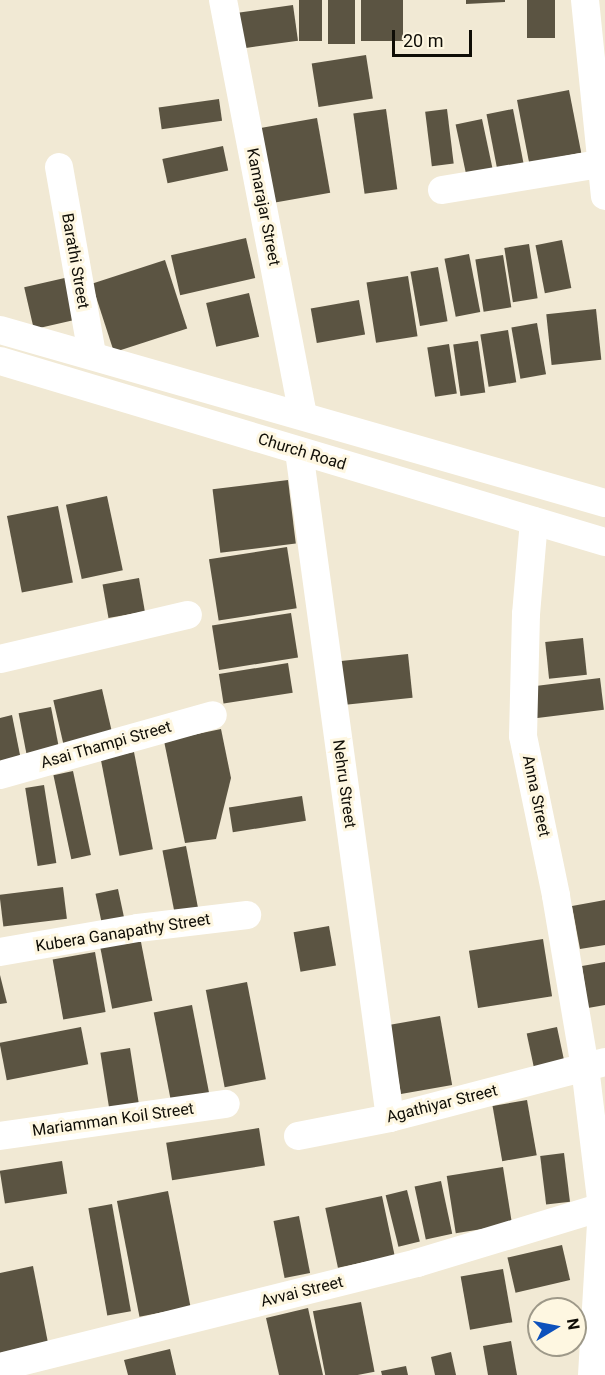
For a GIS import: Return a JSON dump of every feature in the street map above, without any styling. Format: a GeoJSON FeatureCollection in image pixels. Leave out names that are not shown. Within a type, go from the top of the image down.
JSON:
{"type":"FeatureCollection","features":[{"type":"Feature","properties":{"kind":"street","name":"Kamarajar Street"},"geometry":{"type":"LineString","coordinates":[[223,0],[303,415]]}},
{"type":"Feature","properties":{"kind":"street"},"geometry":{"type":"LineString","coordinates":[[585,0],[605,196]]}},
{"type":"Feature","properties":{"kind":"street"},"geometry":{"type":"LineString","coordinates":[[442,190],[603,163]]}},
{"type":"Feature","properties":{"kind":"street","name":"Barathi Street"},"geometry":{"type":"LineString","coordinates":[[59,167],[92,355]]}},
{"type":"Feature","properties":{"kind":"street"},"geometry":{"type":"LineString","coordinates":[[0,330],[605,503]]}},
{"type":"Feature","properties":{"kind":"street","name":"Church Road"},"geometry":{"type":"LineString","coordinates":[[0,361],[605,542]]}},
{"type":"Feature","properties":{"kind":"street","name":"Nehru Street"},"geometry":{"type":"LineString","coordinates":[[299,450],[390,1118]]}},
{"type":"Feature","properties":{"kind":"street","name":"Anna Street"},"geometry":{"type":"LineString","coordinates":[[534,521],[526,614],[524,736],[556,896],[595,1065],[602,1207],[592,1375]]}},
{"type":"Feature","properties":{"kind":"street"},"geometry":{"type":"LineString","coordinates":[[0,659],[188,615]]}},
{"type":"Feature","properties":{"kind":"street","name":"Asai Thampi Street"},"geometry":{"type":"LineString","coordinates":[[0,775],[213,715]]}},
{"type":"Feature","properties":{"kind":"street","name":"Kubera Ganapathy Street"},"geometry":{"type":"LineString","coordinates":[[0,952],[138,928],[247,915]]}},
{"type":"Feature","properties":{"kind":"street","name":"Agathiyar Street"},"geometry":{"type":"LineString","coordinates":[[298,1136],[390,1118],[595,1065]]}},
{"type":"Feature","properties":{"kind":"street","name":"Mariamman Koil Street"},"geometry":{"type":"LineString","coordinates":[[0,1136],[226,1104]]}},
{"type":"Feature","properties":{"kind":"street","name":"Avvai Street"},"geometry":{"type":"LineString","coordinates":[[0,1367],[417,1263],[602,1207]]}},
{"type":"Feature","properties":{"kind":"building"},"geometry":{"type":"Polygon","coordinates":[[[299,0],[322,0],[322,41],[299,41],[299,0]]]}},
{"type":"Feature","properties":{"kind":"building"},"geometry":{"type":"Polygon","coordinates":[[[328,0],[355,0],[355,44],[328,44],[328,0]]]}},
{"type":"Feature","properties":{"kind":"building"},"geometry":{"type":"Polygon","coordinates":[[[361,0],[403,0],[403,41],[361,41],[361,0]]]}},
{"type":"Feature","properties":{"kind":"building"},"geometry":{"type":"Polygon","coordinates":[[[466,0],[505,0],[505,2],[466,4],[466,0]]]}},
{"type":"Feature","properties":{"kind":"building"},"geometry":{"type":"Polygon","coordinates":[[[527,0],[555,0],[555,38],[527,38],[527,0]]]}},
{"type":"Feature","properties":{"kind":"building"},"geometry":{"type":"Polygon","coordinates":[[[293,5],[298,41],[234,50],[229,14],[293,5]]]}},
{"type":"Feature","properties":{"kind":"building"},"geometry":{"type":"Polygon","coordinates":[[[366,55],[373,98],[319,107],[312,64],[366,55]]]}},
{"type":"Feature","properties":{"kind":"building"},"geometry":{"type":"Polygon","coordinates":[[[569,90],[581,153],[529,163],[517,100],[569,90]]]}},
{"type":"Feature","properties":{"kind":"building"},"geometry":{"type":"Polygon","coordinates":[[[219,99],[222,121],[162,129],[159,107],[219,99]]]}},
{"type":"Feature","properties":{"kind":"building"},"geometry":{"type":"Polygon","coordinates":[[[386,109],[397,189],[365,194],[353,114],[386,109]]]}},
{"type":"Feature","properties":{"kind":"building"},"geometry":{"type":"Polygon","coordinates":[[[447,109],[454,164],[432,166],[425,112],[447,109]]]}},
{"type":"Feature","properties":{"kind":"building"},"geometry":{"type":"Polygon","coordinates":[[[513,109],[524,166],[498,171],[486,114],[513,109]]]}},
{"type":"Feature","properties":{"kind":"building"},"geometry":{"type":"Polygon","coordinates":[[[317,118],[330,193],[268,204],[255,129],[317,118]]]}},
{"type":"Feature","properties":{"kind":"building"},"geometry":{"type":"Polygon","coordinates":[[[482,119],[493,173],[467,178],[456,125],[482,119]]]}},
{"type":"Feature","properties":{"kind":"building"},"geometry":{"type":"Polygon","coordinates":[[[223,146],[228,170],[168,183],[162,159],[223,146]]]}},
{"type":"Feature","properties":{"kind":"building"},"geometry":{"type":"Polygon","coordinates":[[[246,238],[255,278],[180,295],[171,255],[246,238]]]}},
{"type":"Feature","properties":{"kind":"building"},"geometry":{"type":"Polygon","coordinates":[[[562,240],[571,288],[545,293],[535,245],[562,240]]]}},
{"type":"Feature","properties":{"kind":"building"},"geometry":{"type":"Polygon","coordinates":[[[529,244],[538,298],[513,302],[504,248],[529,244]]]}},
{"type":"Feature","properties":{"kind":"building"},"geometry":{"type":"Polygon","coordinates":[[[469,254],[480,312],[456,317],[444,259],[469,254]]]}},
{"type":"Feature","properties":{"kind":"building"},"geometry":{"type":"Polygon","coordinates":[[[503,255],[511,307],[484,312],[475,259],[503,255]]]}},
{"type":"Feature","properties":{"kind":"building"},"geometry":{"type":"Polygon","coordinates":[[[165,260],[187,328],[114,352],[92,284],[165,260]]]}},
{"type":"Feature","properties":{"kind":"building"},"geometry":{"type":"Polygon","coordinates":[[[438,267],[448,321],[420,326],[410,272],[438,267]]]}},
{"type":"Feature","properties":{"kind":"building"},"geometry":{"type":"Polygon","coordinates":[[[408,276],[418,336],[376,343],[367,283],[408,276]]]}},
{"type":"Feature","properties":{"kind":"building"},"geometry":{"type":"Polygon","coordinates":[[[69,277],[79,319],[34,329],[24,287],[69,277]]]}},
{"type":"Feature","properties":{"kind":"building"},"geometry":{"type":"Polygon","coordinates":[[[249,293],[259,337],[216,347],[206,303],[249,293]]]}},
{"type":"Feature","properties":{"kind":"building"},"geometry":{"type":"Polygon","coordinates":[[[359,300],[365,334],[317,343],[311,309],[359,300]]]}},
{"type":"Feature","properties":{"kind":"building"},"geometry":{"type":"Polygon","coordinates":[[[596,309],[601,360],[552,365],[546,314],[596,309]]]}},
{"type":"Feature","properties":{"kind":"building"},"geometry":{"type":"Polygon","coordinates":[[[537,323],[546,374],[520,379],[511,328],[537,323]]]}},
{"type":"Feature","properties":{"kind":"building"},"geometry":{"type":"Polygon","coordinates":[[[508,330],[516,382],[489,387],[480,334],[508,330]]]}},
{"type":"Feature","properties":{"kind":"building"},"geometry":{"type":"Polygon","coordinates":[[[478,341],[485,392],[460,396],[453,344],[478,341]]]}},
{"type":"Feature","properties":{"kind":"building"},"geometry":{"type":"Polygon","coordinates":[[[449,344],[457,393],[435,397],[427,347],[449,344]]]}},
{"type":"Feature","properties":{"kind":"building"},"geometry":{"type":"Polygon","coordinates":[[[288,480],[296,544],[220,553],[213,489],[288,480]]]}},
{"type":"Feature","properties":{"kind":"building"},"geometry":{"type":"Polygon","coordinates":[[[107,496],[123,570],[82,579],[66,505],[107,496]]]}},
{"type":"Feature","properties":{"kind":"building"},"geometry":{"type":"Polygon","coordinates":[[[58,506],[73,583],[22,592],[7,516],[58,506]]]}},
{"type":"Feature","properties":{"kind":"building"},"geometry":{"type":"Polygon","coordinates":[[[287,547],[297,608],[219,621],[209,559],[287,547]]]}},
{"type":"Feature","properties":{"kind":"building"},"geometry":{"type":"Polygon","coordinates":[[[139,578],[145,611],[108,618],[103,584],[139,578]]]}},
{"type":"Feature","properties":{"kind":"building"},"geometry":{"type":"Polygon","coordinates":[[[291,613],[298,657],[219,670],[212,626],[291,613]]]}},
{"type":"Feature","properties":{"kind":"building"},"geometry":{"type":"Polygon","coordinates":[[[583,638],[587,675],[549,679],[545,642],[583,638]]]}},
{"type":"Feature","properties":{"kind":"building"},"geometry":{"type":"Polygon","coordinates":[[[408,654],[413,698],[336,706],[331,662],[408,654]]]}},
{"type":"Feature","properties":{"kind":"building"},"geometry":{"type":"Polygon","coordinates":[[[288,663],[293,693],[224,704],[219,674],[288,663]]]}},
{"type":"Feature","properties":{"kind":"building"},"geometry":{"type":"Polygon","coordinates":[[[600,678],[604,710],[533,718],[530,687],[600,678]]]}},
{"type":"Feature","properties":{"kind":"building"},"geometry":{"type":"Polygon","coordinates":[[[102,689],[113,736],[64,747],[53,700],[102,689]]]}},
{"type":"Feature","properties":{"kind":"building"},"geometry":{"type":"Polygon","coordinates":[[[51,707],[60,755],[28,761],[19,713],[51,707]]]}},
{"type":"Feature","properties":{"kind":"building"},"geometry":{"type":"Polygon","coordinates":[[[12,715],[21,760],[0,764],[0,718],[12,715]]]}},
{"type":"Feature","properties":{"kind":"building"},"geometry":{"type":"Polygon","coordinates":[[[221,729],[231,778],[216,839],[185,843],[164,741],[221,729]]]}},
{"type":"Feature","properties":{"kind":"building"},"geometry":{"type":"Polygon","coordinates":[[[134,752],[153,849],[120,856],[101,758],[134,752]]]}},
{"type":"Feature","properties":{"kind":"building"},"geometry":{"type":"Polygon","coordinates":[[[73,771],[91,855],[71,859],[53,775],[73,771]]]}},
{"type":"Feature","properties":{"kind":"building"},"geometry":{"type":"Polygon","coordinates":[[[44,785],[56,863],[38,866],[25,788],[44,785]]]}},
{"type":"Feature","properties":{"kind":"building"},"geometry":{"type":"Polygon","coordinates":[[[302,796],[306,821],[233,832],[229,808],[302,796]]]}},
{"type":"Feature","properties":{"kind":"building"},"geometry":{"type":"Polygon","coordinates":[[[186,846],[199,912],[175,916],[162,851],[186,846]]]}},
{"type":"Feature","properties":{"kind":"building"},"geometry":{"type":"Polygon","coordinates":[[[63,887],[67,919],[3,927],[0,895],[63,887]]]}},
{"type":"Feature","properties":{"kind":"building"},"geometry":{"type":"Polygon","coordinates":[[[118,889],[125,922],[103,927],[96,894],[118,889]]]}},
{"type":"Feature","properties":{"kind":"building"},"geometry":{"type":"Polygon","coordinates":[[[605,900],[605,945],[580,949],[572,906],[605,900]]]}},
{"type":"Feature","properties":{"kind":"building"},"geometry":{"type":"Polygon","coordinates":[[[329,926],[336,965],[300,972],[294,932],[329,926]]]}},
{"type":"Feature","properties":{"kind":"building"},"geometry":{"type":"Polygon","coordinates":[[[140,937],[152,1001],[112,1009],[100,945],[140,937]]]}},
{"type":"Feature","properties":{"kind":"building"},"geometry":{"type":"Polygon","coordinates":[[[543,939],[552,996],[478,1008],[469,951],[543,939]]]}},
{"type":"Feature","properties":{"kind":"building"},"geometry":{"type":"Polygon","coordinates":[[[95,952],[106,1012],[63,1020],[53,959],[95,952]]]}},
{"type":"Feature","properties":{"kind":"building"},"geometry":{"type":"Polygon","coordinates":[[[605,962],[605,1005],[588,1008],[582,966],[605,962]]]}},
{"type":"Feature","properties":{"kind":"building"},"geometry":{"type":"Polygon","coordinates":[[[0,975],[7,1003],[0,1004],[0,975]]]}},
{"type":"Feature","properties":{"kind":"building"},"geometry":{"type":"Polygon","coordinates":[[[247,982],[266,1079],[225,1087],[206,990],[247,982]]]}},
{"type":"Feature","properties":{"kind":"building"},"geometry":{"type":"Polygon","coordinates":[[[192,1005],[210,1096],[171,1104],[154,1012],[192,1005]]]}},
{"type":"Feature","properties":{"kind":"building"},"geometry":{"type":"Polygon","coordinates":[[[440,1016],[452,1085],[401,1094],[389,1025],[440,1016]]]}},
{"type":"Feature","properties":{"kind":"building"},"geometry":{"type":"Polygon","coordinates":[[[81,1027],[88,1064],[7,1080],[0,1043],[81,1027]]]}},
{"type":"Feature","properties":{"kind":"building"},"geometry":{"type":"Polygon","coordinates":[[[557,1027],[564,1061],[534,1068],[527,1033],[557,1027]]]}},
{"type":"Feature","properties":{"kind":"building"},"geometry":{"type":"Polygon","coordinates":[[[130,1048],[140,1109],[110,1114],[100,1053],[130,1048]]]}},
{"type":"Feature","properties":{"kind":"building"},"geometry":{"type":"Polygon","coordinates":[[[527,1100],[537,1155],[502,1161],[493,1106],[527,1100]]]}},
{"type":"Feature","properties":{"kind":"building"},"geometry":{"type":"Polygon","coordinates":[[[259,1128],[265,1166],[172,1180],[166,1143],[259,1128]]]}},
{"type":"Feature","properties":{"kind":"building"},"geometry":{"type":"Polygon","coordinates":[[[564,1153],[570,1202],[546,1205],[540,1156],[564,1153]]]}},
{"type":"Feature","properties":{"kind":"building"},"geometry":{"type":"Polygon","coordinates":[[[62,1161],[67,1194],[5,1203],[0,1171],[62,1161]]]}},
{"type":"Feature","properties":{"kind":"building"},"geometry":{"type":"Polygon","coordinates":[[[503,1167],[512,1224],[456,1233],[447,1176],[503,1167]]]}},
{"type":"Feature","properties":{"kind":"building"},"geometry":{"type":"Polygon","coordinates":[[[441,1181],[452,1234],[426,1239],[415,1187],[441,1181]]]}},
{"type":"Feature","properties":{"kind":"building"},"geometry":{"type":"Polygon","coordinates":[[[407,1190],[420,1241],[398,1247],[386,1195],[407,1190]]]}},
{"type":"Feature","properties":{"kind":"building"},"geometry":{"type":"Polygon","coordinates":[[[168,1191],[191,1307],[139,1317],[117,1201],[168,1191]]]}},
{"type":"Feature","properties":{"kind":"building"},"geometry":{"type":"Polygon","coordinates":[[[382,1196],[395,1256],[338,1268],[325,1208],[382,1196]]]}},
{"type":"Feature","properties":{"kind":"building"},"geometry":{"type":"Polygon","coordinates":[[[112,1204],[131,1311],[107,1316],[88,1208],[112,1204]]]}},
{"type":"Feature","properties":{"kind":"building"},"geometry":{"type":"Polygon","coordinates":[[[299,1216],[310,1273],[285,1278],[273,1221],[299,1216]]]}},
{"type":"Feature","properties":{"kind":"building"},"geometry":{"type":"Polygon","coordinates":[[[562,1245],[570,1280],[516,1293],[507,1258],[562,1245]]]}},
{"type":"Feature","properties":{"kind":"building"},"geometry":{"type":"Polygon","coordinates":[[[33,1266],[49,1348],[0,1358],[0,1273],[33,1266]]]}},
{"type":"Feature","properties":{"kind":"building"},"geometry":{"type":"Polygon","coordinates":[[[503,1269],[512,1322],[470,1330],[461,1276],[503,1269]]]}},
{"type":"Feature","properties":{"kind":"building"},"geometry":{"type":"Polygon","coordinates":[[[361,1302],[375,1372],[358,1375],[325,1375],[313,1311],[361,1302]]]}},
{"type":"Feature","properties":{"kind":"building"},"geometry":{"type":"Polygon","coordinates":[[[308,1308],[323,1375],[279,1375],[266,1318],[308,1308]]]}},
{"type":"Feature","properties":{"kind":"building"},"geometry":{"type":"Polygon","coordinates":[[[511,1341],[517,1375],[488,1375],[483,1346],[511,1341]]]}},
{"type":"Feature","properties":{"kind":"building"},"geometry":{"type":"Polygon","coordinates":[[[170,1349],[176,1375],[128,1375],[124,1360],[170,1349]]]}},
{"type":"Feature","properties":{"kind":"building"},"geometry":{"type":"Polygon","coordinates":[[[451,1352],[456,1375],[435,1375],[431,1357],[451,1352]]]}},
{"type":"Feature","properties":{"kind":"building"},"geometry":{"type":"Polygon","coordinates":[[[406,1366],[408,1375],[382,1375],[381,1371],[406,1366]]]}}]}
